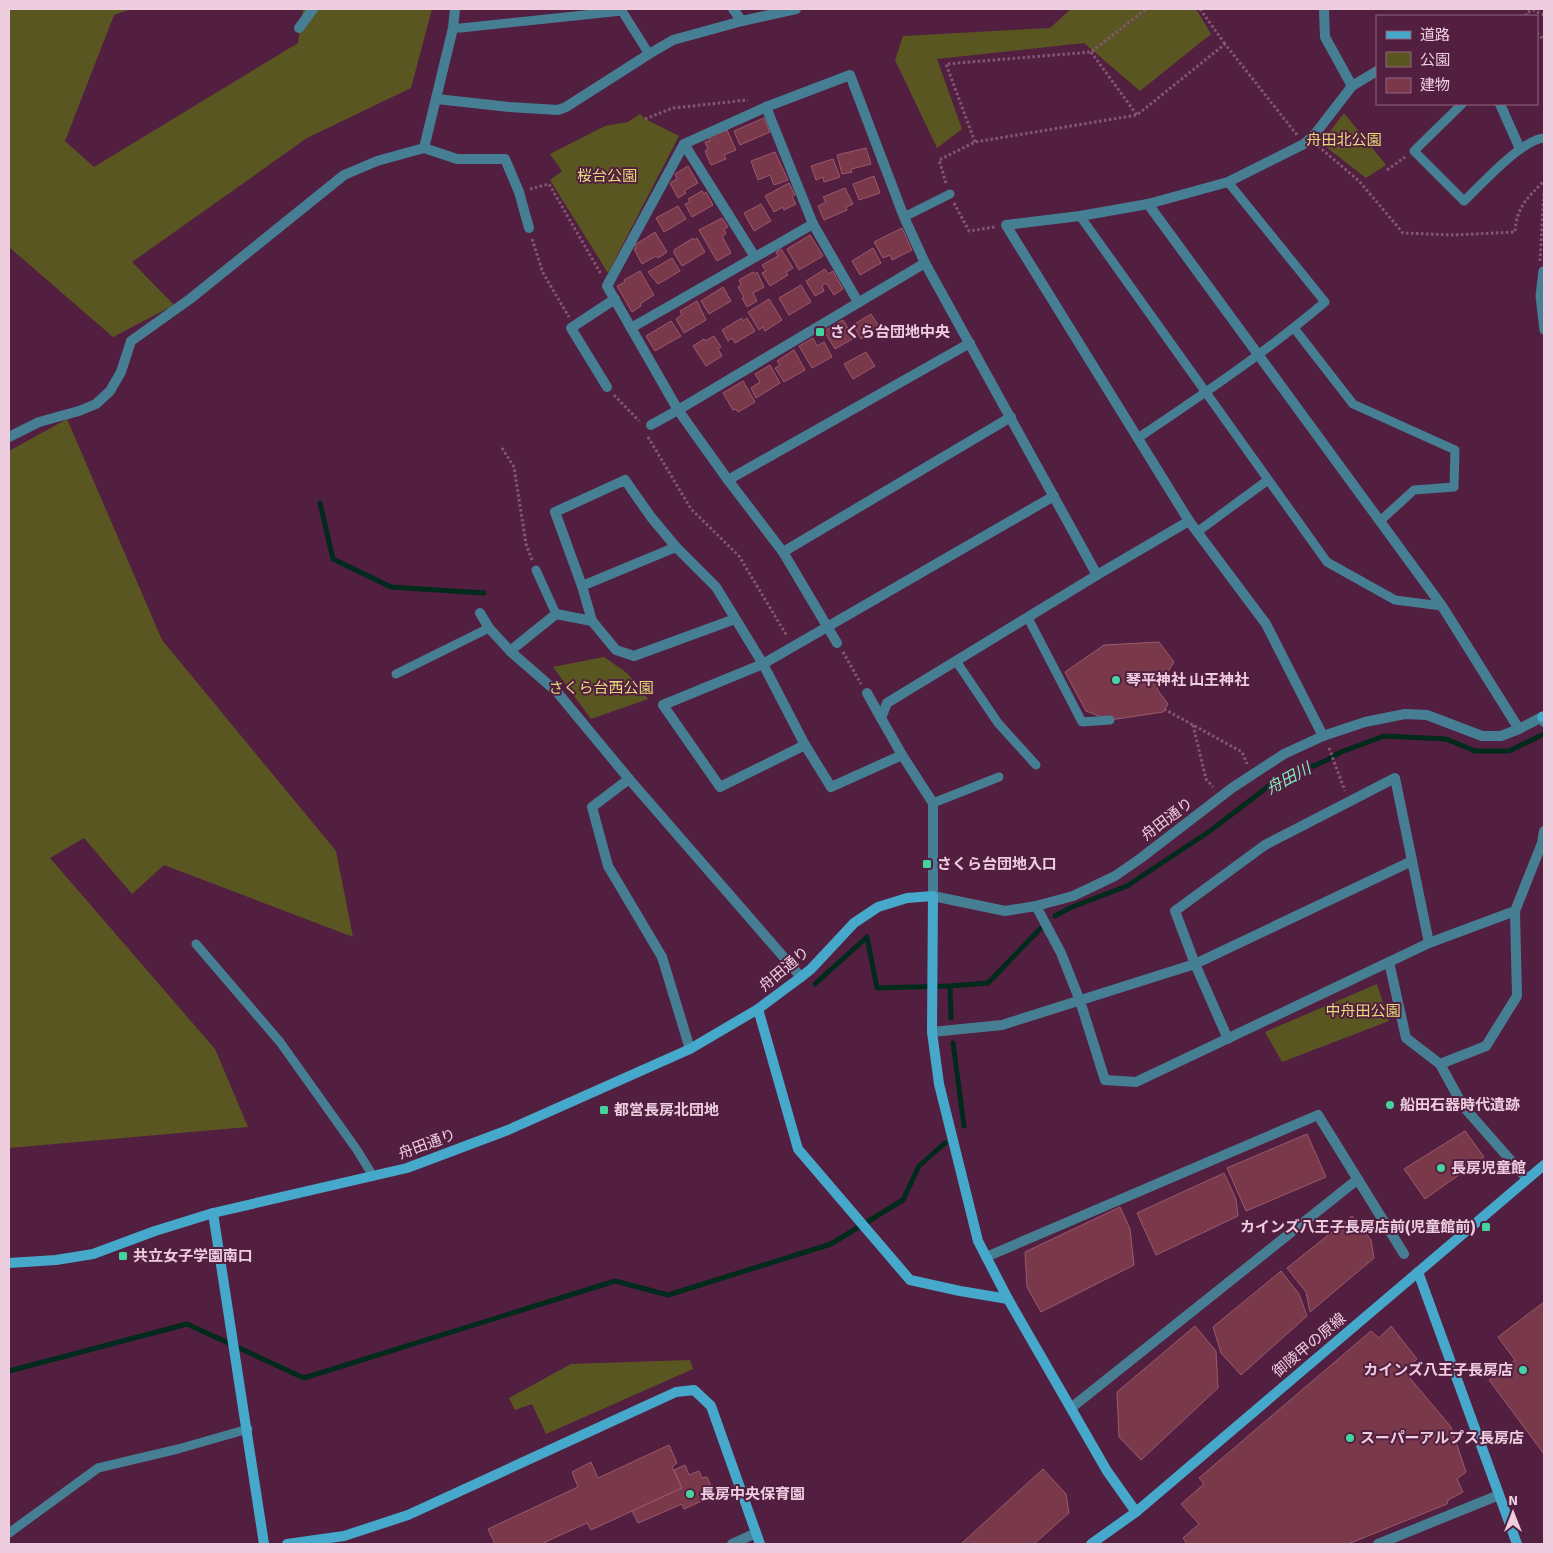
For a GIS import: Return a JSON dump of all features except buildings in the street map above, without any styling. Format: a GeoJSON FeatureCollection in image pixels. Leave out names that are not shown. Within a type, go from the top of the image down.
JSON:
{"type":"FeatureCollection","features":[{"type":"Feature","properties":{"kind":"street"},"geometry":{"type":"LineString","coordinates":[[299,28],[313,9]]}},
{"type":"Feature","properties":{"kind":"street"},"geometry":{"type":"LineString","coordinates":[[424,148],[453,28],[455,9]]}},
{"type":"Feature","properties":{"kind":"street"},"geometry":{"type":"LineString","coordinates":[[733,9],[742,20]]}},
{"type":"Feature","properties":{"kind":"street"},"geometry":{"type":"LineString","coordinates":[[436,99],[558,110],[566,107],[673,40],[742,20],[796,9]]}},
{"type":"Feature","properties":{"kind":"street"},"geometry":{"type":"LineString","coordinates":[[1324,9],[1325,37],[1352,86]]}},
{"type":"Feature","properties":{"kind":"street"},"geometry":{"type":"LineString","coordinates":[[1323,736],[1266,624],[1189,521],[1006,225],[1080,216],[1148,204],[1228,182],[1307,142],[1352,86],[1376,71]]}},
{"type":"Feature","properties":{"kind":"street"},"geometry":{"type":"LineString","coordinates":[[837,643],[783,552],[678,410],[607,286],[684,144],[766,107],[850,75],[904,217],[925,263],[1097,575]]}},
{"type":"Feature","properties":{"kind":"street"},"geometry":{"type":"LineString","coordinates":[[1500,105],[1520,149]]}},
{"type":"Feature","properties":{"kind":"street"},"geometry":{"type":"LineString","coordinates":[[766,107],[813,224],[858,302]]}},
{"type":"Feature","properties":{"kind":"street"},"geometry":{"type":"LineString","coordinates":[[684,144],[755,257]]}},
{"type":"Feature","properties":{"kind":"street"},"geometry":{"type":"LineString","coordinates":[[9,437],[39,422],[79,411],[96,404],[110,391],[121,372],[131,341],[190,299],[344,176],[377,161],[424,148],[457,159],[505,159],[519,192],[529,228]]}},
{"type":"Feature","properties":{"kind":"street"},"geometry":{"type":"LineString","coordinates":[[1148,204],[1442,606],[1519,729]]}},
{"type":"Feature","properties":{"kind":"street"},"geometry":{"type":"LineString","coordinates":[[631,328],[813,224]]}},
{"type":"Feature","properties":{"kind":"street"},"geometry":{"type":"LineString","coordinates":[[647,426],[678,410],[925,263]]}},
{"type":"Feature","properties":{"kind":"street"},"geometry":{"type":"LineString","coordinates":[[607,387],[571,328],[615,299]]}},
{"type":"Feature","properties":{"kind":"street"},"geometry":{"type":"LineString","coordinates":[[728,480],[970,343]]}},
{"type":"Feature","properties":{"kind":"street"},"geometry":{"type":"LineString","coordinates":[[783,552],[1011,418]]}},
{"type":"Feature","properties":{"kind":"street"},"geometry":{"type":"LineString","coordinates":[[735,619],[634,656],[616,650],[592,621],[582,586],[554,512],[625,480],[676,548],[716,587],[763,664],[805,745],[831,787],[902,755]]}},
{"type":"Feature","properties":{"kind":"street"},"geometry":{"type":"LineString","coordinates":[[805,745],[720,787],[663,705],[763,664],[1054,496]]}},
{"type":"Feature","properties":{"kind":"street"},"geometry":{"type":"LineString","coordinates":[[881,718],[887,703],[1189,521]]}},
{"type":"Feature","properties":{"kind":"street"},"geometry":{"type":"LineString","coordinates":[[582,586],[676,548]]}},
{"type":"Feature","properties":{"kind":"street"},"geometry":{"type":"LineString","coordinates":[[480,613],[489,628],[510,651],[557,692],[629,779],[801,977]]}},
{"type":"Feature","properties":{"kind":"street"},"geometry":{"type":"LineString","coordinates":[[510,651],[556,614],[592,621]]}},
{"type":"Feature","properties":{"kind":"street"},"geometry":{"type":"LineString","coordinates":[[867,694],[902,755],[933,802],[932,1032],[939,1084],[978,1241],[1008,1299],[1070,1408],[1107,1471],[1136,1512]]}},
{"type":"Feature","properties":{"kind":"street","name":"舟田通り"},"geometry":{"type":"LineString","coordinates":[[9,1263],[56,1260],[93,1254],[155,1231],[213,1213],[407,1168],[508,1130],[690,1049],[758,1009],[811,969],[854,923],[878,907],[907,898],[933,896],[1005,910],[1036,906],[1073,896],[1115,876],[1251,774],[1284,754],[1323,736],[1365,722],[1405,714],[1427,715],[1482,736],[1501,736],[1544,719]]}},
{"type":"Feature","properties":{"kind":"street"},"geometry":{"type":"LineString","coordinates":[[1228,1039],[1195,964],[1176,911],[1265,845],[1395,778],[1429,943]]}},
{"type":"Feature","properties":{"kind":"street"},"geometry":{"type":"LineString","coordinates":[[629,779],[592,807],[608,866],[662,957],[690,1049]]}},
{"type":"Feature","properties":{"kind":"street"},"geometry":{"type":"LineString","coordinates":[[1440,1064],[1486,1046],[1517,996],[1515,911],[1542,843],[1544,831]]}},
{"type":"Feature","properties":{"kind":"street"},"geometry":{"type":"LineString","coordinates":[[932,1032],[1002,1025],[1195,964],[1412,861]]}},
{"type":"Feature","properties":{"kind":"street"},"geometry":{"type":"LineString","coordinates":[[1036,906],[1061,953],[1080,1001],[1105,1080],[1136,1082],[1429,943],[1515,911]]}},
{"type":"Feature","properties":{"kind":"street"},"geometry":{"type":"LineString","coordinates":[[1389,962],[1406,1038],[1440,1064],[1463,1106],[1527,1179]]}},
{"type":"Feature","properties":{"kind":"street"},"geometry":{"type":"LineString","coordinates":[[758,1009],[798,1149],[910,1280],[1008,1299]]}},
{"type":"Feature","properties":{"kind":"street"},"geometry":{"type":"LineString","coordinates":[[986,1257],[1318,1115],[1404,1254]]}},
{"type":"Feature","properties":{"kind":"street","name":"御陵甲の原線"},"geometry":{"type":"LineString","coordinates":[[1091,1544],[1136,1512],[1544,1165]]}},
{"type":"Feature","properties":{"kind":"street"},"geometry":{"type":"LineString","coordinates":[[1070,1408],[1358,1179]]}},
{"type":"Feature","properties":{"kind":"street"},"geometry":{"type":"LineString","coordinates":[[213,1213],[248,1429],[264,1544]]}},
{"type":"Feature","properties":{"kind":"street"},"geometry":{"type":"LineString","coordinates":[[1418,1272],[1517,1544]]}},
{"type":"Feature","properties":{"kind":"street"},"geometry":{"type":"LineString","coordinates":[[287,1544],[344,1536],[408,1515],[676,1392],[694,1390],[711,1406],[760,1544]]}},
{"type":"Feature","properties":{"kind":"street"},"geometry":{"type":"LineString","coordinates":[[1378,1544],[1499,1495]]}},
{"type":"Feature","properties":{"kind":"street"},"geometry":{"type":"LineString","coordinates":[[732,1544],[756,1533]]}},
{"type":"Feature","properties":{"kind":"lane"},"geometry":{"type":"LineString","coordinates":[[453,28],[622,11],[649,54]]}},
{"type":"Feature","properties":{"kind":"lane"},"geometry":{"type":"LineString","coordinates":[[1461,105],[1414,151],[1464,201],[1520,149],[1544,138]]}},
{"type":"Feature","properties":{"kind":"lane"},"geometry":{"type":"LineString","coordinates":[[1138,438],[1258,355],[1324,302],[1228,182]]}},
{"type":"Feature","properties":{"kind":"lane"},"geometry":{"type":"LineString","coordinates":[[904,217],[950,194]]}},
{"type":"Feature","properties":{"kind":"lane"},"geometry":{"type":"LineString","coordinates":[[1080,216],[1327,562],[1395,600],[1442,606]]}},
{"type":"Feature","properties":{"kind":"lane"},"geometry":{"type":"LineString","coordinates":[[1543,271],[1540,296],[1544,330]]}},
{"type":"Feature","properties":{"kind":"lane"},"geometry":{"type":"LineString","coordinates":[[1294,328],[1353,404],[1455,450],[1454,487],[1414,490],[1380,521]]}},
{"type":"Feature","properties":{"kind":"lane"},"geometry":{"type":"LineString","coordinates":[[1197,532],[1268,480]]}},
{"type":"Feature","properties":{"kind":"lane"},"geometry":{"type":"LineString","coordinates":[[536,570],[556,614]]}},
{"type":"Feature","properties":{"kind":"lane"},"geometry":{"type":"LineString","coordinates":[[1028,618],[1082,722],[1110,720]]}},
{"type":"Feature","properties":{"kind":"lane"},"geometry":{"type":"LineString","coordinates":[[396,674],[489,628]]}},
{"type":"Feature","properties":{"kind":"lane"},"geometry":{"type":"LineString","coordinates":[[956,661],[998,723],[1036,764]]}},
{"type":"Feature","properties":{"kind":"lane"},"geometry":{"type":"LineString","coordinates":[[933,802],[999,777]]}},
{"type":"Feature","properties":{"kind":"lane"},"geometry":{"type":"LineString","coordinates":[[196,944],[280,1042],[358,1150],[373,1176]]}},
{"type":"Feature","properties":{"kind":"lane"},"geometry":{"type":"LineString","coordinates":[[9,1533],[98,1468],[178,1449],[248,1429]]}},
{"type":"Feature","properties":{"kind":"path"},"geometry":{"type":"LineString","coordinates":[[975,142],[946,64],[1091,52],[1146,9]]}},
{"type":"Feature","properties":{"kind":"path"},"geometry":{"type":"LineString","coordinates":[[1200,9],[1225,44],[1307,142],[1359,181],[1403,233],[1453,235],[1515,232],[1515,219],[1524,201],[1544,181]]}},
{"type":"Feature","properties":{"kind":"path"},"geometry":{"type":"LineString","coordinates":[[1526,15],[1526,13],[1533,10],[1544,15]]}},
{"type":"Feature","properties":{"kind":"path"},"geometry":{"type":"LineString","coordinates":[[1006,225],[969,231],[950,194],[938,160],[975,142],[1137,115],[1225,44]]}},
{"type":"Feature","properties":{"kind":"path"},"geometry":{"type":"LineString","coordinates":[[1091,52],[1137,115]]}},
{"type":"Feature","properties":{"kind":"path"},"geometry":{"type":"LineString","coordinates":[[645,119],[673,108],[752,99]]}},
{"type":"Feature","properties":{"kind":"path"},"geometry":{"type":"LineString","coordinates":[[1387,170],[1414,151]]}},
{"type":"Feature","properties":{"kind":"path"},"geometry":{"type":"LineString","coordinates":[[519,192],[549,184],[607,286]]}},
{"type":"Feature","properties":{"kind":"path"},"geometry":{"type":"LineString","coordinates":[[1543,271],[1540,260],[1544,190]]}},
{"type":"Feature","properties":{"kind":"path"},"geometry":{"type":"LineString","coordinates":[[529,228],[544,273],[574,326]]}},
{"type":"Feature","properties":{"kind":"path"},"geometry":{"type":"LineString","coordinates":[[607,387],[647,426]]}},
{"type":"Feature","properties":{"kind":"path"},"geometry":{"type":"LineString","coordinates":[[647,435],[691,509],[740,556],[794,646]]}},
{"type":"Feature","properties":{"kind":"path"},"geometry":{"type":"LineString","coordinates":[[502,448],[514,467],[526,544],[536,570]]}},
{"type":"Feature","properties":{"kind":"path"},"geometry":{"type":"LineString","coordinates":[[837,643],[867,694]]}},
{"type":"Feature","properties":{"kind":"path"},"geometry":{"type":"LineString","coordinates":[[1164,709],[1242,752],[1251,774]]}},
{"type":"Feature","properties":{"kind":"path"},"geometry":{"type":"LineString","coordinates":[[1193,724],[1206,779],[1220,798]]}},
{"type":"Feature","properties":{"kind":"path"},"geometry":{"type":"LineString","coordinates":[[1331,753],[1349,802]]}},
{"type":"Feature","properties":{"kind":"green space"},"geometry":{"type":"Polygon","coordinates":[[[9,9],[131,9],[114,15],[65,141],[94,167],[298,43],[303,9],[432,9],[411,88],[307,138],[132,262],[174,305],[113,337],[9,247],[9,9]]]}},
{"type":"Feature","properties":{"kind":"green space"},"geometry":{"type":"Polygon","coordinates":[[[1071,9],[1196,9],[1211,34],[1140,91],[1084,43],[937,59],[962,129],[937,148],[895,60],[903,36],[1050,28],[1071,9]]]}},
{"type":"Feature","properties":{"kind":"green space","name":"舟田北公園"},"geometry":{"type":"Polygon","coordinates":[[[1344,113],[1386,165],[1366,178],[1321,143],[1344,113]]]}},
{"type":"Feature","properties":{"kind":"green space","name":"桜台公園"},"geometry":{"type":"Polygon","coordinates":[[[640,114],[645,119],[679,136],[608,273],[550,180],[562,171],[550,154],[605,126],[628,122],[640,114]]]}},
{"type":"Feature","properties":{"kind":"green space"},"geometry":{"type":"Polygon","coordinates":[[[67,419],[162,640],[336,851],[353,937],[164,865],[132,894],[84,838],[50,858],[215,1049],[248,1127],[9,1148],[9,451],[67,419]]]}},
{"type":"Feature","properties":{"kind":"green space","name":"さくら台西公園"},"geometry":{"type":"Polygon","coordinates":[[[604,657],[627,673],[648,699],[591,719],[553,667],[604,657]]]}},
{"type":"Feature","properties":{"kind":"green space","name":"中舟田公園"},"geometry":{"type":"Polygon","coordinates":[[[1377,984],[1389,1021],[1282,1062],[1265,1032],[1377,984]]]}},
{"type":"Feature","properties":{"kind":"green space"},"geometry":{"type":"Polygon","coordinates":[[[690,1360],[693,1369],[546,1434],[532,1404],[515,1410],[509,1398],[571,1364],[690,1360]]]}},
{"type":"Feature","properties":{"kind":"waterway"},"geometry":{"type":"LineString","coordinates":[[320,503],[333,559],[391,587],[484,593]]}},
{"type":"Feature","properties":{"kind":"waterway","name":"舟田川"},"geometry":{"type":"LineString","coordinates":[[1055,916],[1072,907],[1127,886],[1210,831],[1270,785],[1341,752],[1384,736],[1446,739],[1475,751],[1509,751],[1544,734]]}},
{"type":"Feature","properties":{"kind":"waterway"},"geometry":{"type":"LineString","coordinates":[[951,1018],[950,986],[988,983],[1040,929]]}},
{"type":"Feature","properties":{"kind":"waterway"},"geometry":{"type":"LineString","coordinates":[[815,984],[867,937],[877,988],[950,986]]}},
{"type":"Feature","properties":{"kind":"waterway"},"geometry":{"type":"LineString","coordinates":[[953,1043],[964,1126]]}},
{"type":"Feature","properties":{"kind":"waterway"},"geometry":{"type":"LineString","coordinates":[[9,1371],[187,1324],[304,1378],[615,1281],[668,1295],[831,1244],[903,1200],[919,1166],[945,1143]]}},
{"type":"Feature","properties":{"kind":"place","name":"さくら台団地中央"},"geometry":{"type":"Point","coordinates":[820,332]}},
{"type":"Feature","properties":{"kind":"place","name":"琴平神社 山王神社"},"geometry":{"type":"Point","coordinates":[1116,680]}},
{"type":"Feature","properties":{"kind":"place","name":"さくら台団地入口"},"geometry":{"type":"Point","coordinates":[927,864]}},
{"type":"Feature","properties":{"kind":"place","name":"船田石器時代遺跡"},"geometry":{"type":"Point","coordinates":[1390,1105]}},
{"type":"Feature","properties":{"kind":"place","name":"都営長房北団地"},"geometry":{"type":"Point","coordinates":[604,1110]}},
{"type":"Feature","properties":{"kind":"place","name":"長房児童館"},"geometry":{"type":"Point","coordinates":[1441,1168]}},
{"type":"Feature","properties":{"kind":"place","name":"カインズ八王子長房店前(児童館前)"},"geometry":{"type":"Point","coordinates":[1486,1227]}},
{"type":"Feature","properties":{"kind":"place","name":"共立女子学園南口"},"geometry":{"type":"Point","coordinates":[123,1256]}},
{"type":"Feature","properties":{"kind":"place","name":"カインズ八王子長房店"},"geometry":{"type":"Point","coordinates":[1523,1370]}},
{"type":"Feature","properties":{"kind":"place","name":"スーパーアルプス長房店"},"geometry":{"type":"Point","coordinates":[1350,1438]}},
{"type":"Feature","properties":{"kind":"place","name":"長房中央保育園"},"geometry":{"type":"Point","coordinates":[690,1494]}}]}
